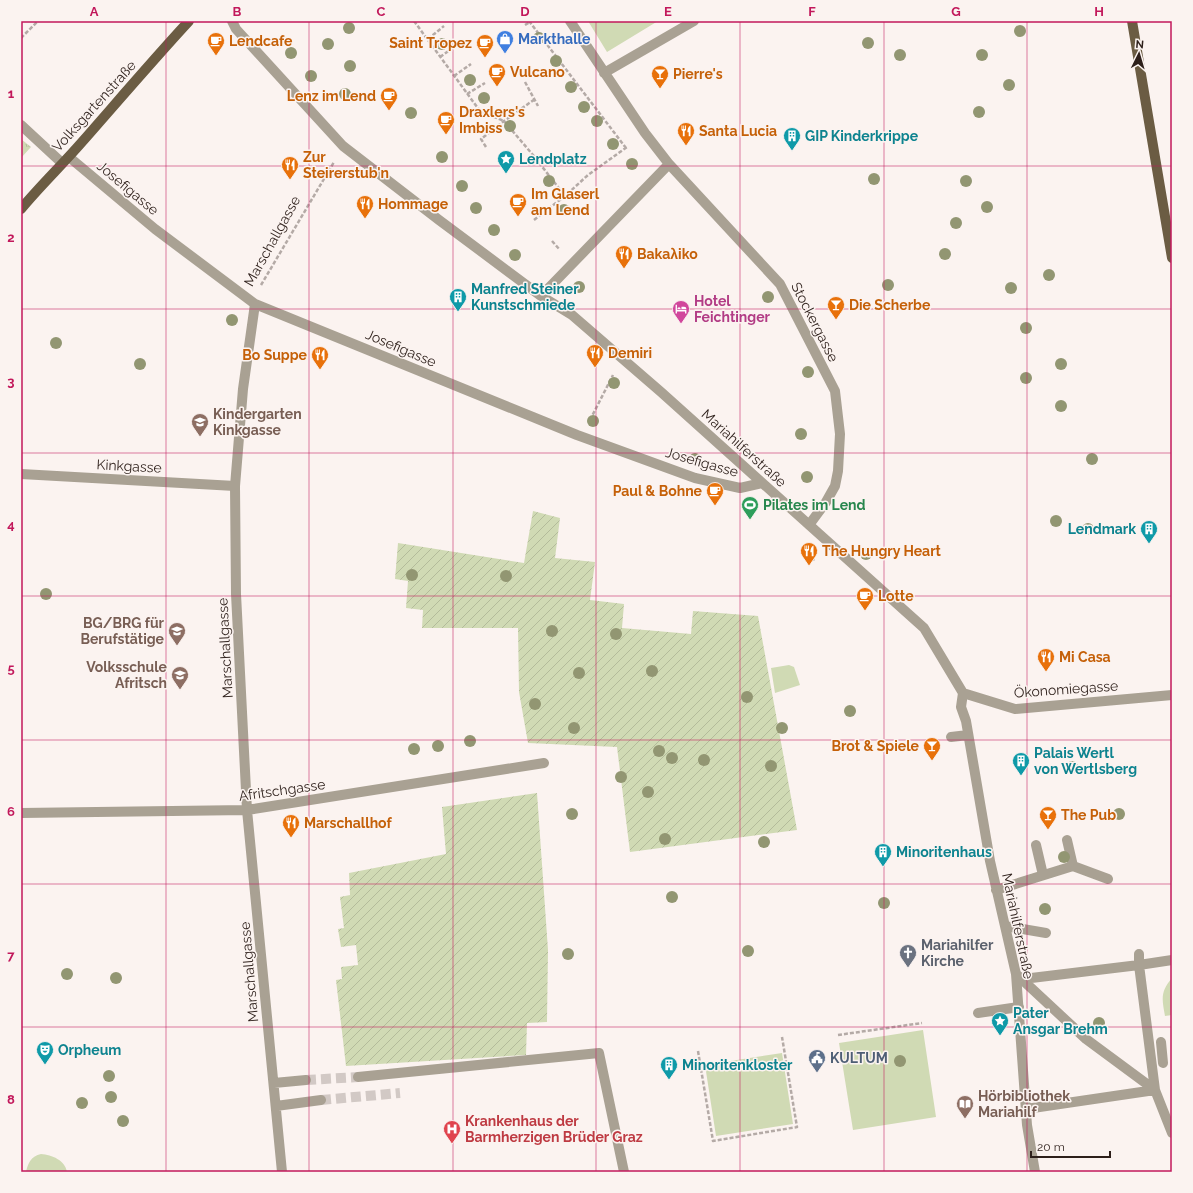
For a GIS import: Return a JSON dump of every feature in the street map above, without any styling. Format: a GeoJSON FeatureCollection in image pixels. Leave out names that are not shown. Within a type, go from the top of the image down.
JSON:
{"type":"FeatureCollection","features":[{"type":"Feature","properties":{"kind":"main road","name":"Volksgartenstraße"},"geometry":{"type":"LineString","coordinates":[[21,209],[189,21]]}},
{"type":"Feature","properties":{"kind":"main road"},"geometry":{"type":"LineString","coordinates":[[1132,21],[1172,258]]}},
{"type":"Feature","properties":{"kind":"street"},"geometry":{"type":"LineString","coordinates":[[232,21],[236,29],[343,146],[541,296],[670,164],[645,134],[570,21]]}},
{"type":"Feature","properties":{"kind":"street"},"geometry":{"type":"LineString","coordinates":[[604,73],[694,21]]}},
{"type":"Feature","properties":{"kind":"street","name":"Josefigasse"},"geometry":{"type":"LineString","coordinates":[[21,126],[255,304],[577,435],[695,478],[740,488],[762,483]]}},
{"type":"Feature","properties":{"kind":"street","name":"Stockergasse"},"geometry":{"type":"LineString","coordinates":[[670,164],[780,284],[835,391],[840,434],[838,471],[835,486],[826,502],[809,525]]}},
{"type":"Feature","properties":{"kind":"street","name":"Mariahilferstraße"},"geometry":{"type":"LineString","coordinates":[[541,296],[572,315],[667,397],[924,628],[963,692],[961,706],[966,721],[990,861],[1005,926],[1020,976],[1019,1007],[1027,1124],[1035,1172]]}},
{"type":"Feature","properties":{"kind":"street","name":"Marschallgasse"},"geometry":{"type":"LineString","coordinates":[[255,304],[243,389],[235,486],[236,594],[247,810],[282,1172]]}},
{"type":"Feature","properties":{"kind":"street","name":"Kinkgasse"},"geometry":{"type":"LineString","coordinates":[[21,474],[235,486]]}},
{"type":"Feature","properties":{"kind":"street","name":"Ökonomiegasse"},"geometry":{"type":"LineString","coordinates":[[963,692],[1015,708],[1172,695]]}},
{"type":"Feature","properties":{"kind":"street"},"geometry":{"type":"LineString","coordinates":[[951,737],[968,735]]}},
{"type":"Feature","properties":{"kind":"street","name":"Afritschgasse"},"geometry":{"type":"LineString","coordinates":[[21,813],[247,810],[544,763]]}},
{"type":"Feature","properties":{"kind":"street"},"geometry":{"type":"LineString","coordinates":[[1067,840],[1074,866]]}},
{"type":"Feature","properties":{"kind":"street"},"geometry":{"type":"LineString","coordinates":[[1036,845],[1043,875]]}},
{"type":"Feature","properties":{"kind":"street"},"geometry":{"type":"LineString","coordinates":[[996,890],[1074,866],[1108,879]]}},
{"type":"Feature","properties":{"kind":"street"},"geometry":{"type":"LineString","coordinates":[[1005,926],[1046,933]]}},
{"type":"Feature","properties":{"kind":"street"},"geometry":{"type":"LineString","coordinates":[[1139,954],[1139,965],[1155,1090],[1172,1133]]}},
{"type":"Feature","properties":{"kind":"street"},"geometry":{"type":"LineString","coordinates":[[1020,976],[1139,965],[1172,960]]}},
{"type":"Feature","properties":{"kind":"street"},"geometry":{"type":"LineString","coordinates":[[1020,976],[1086,1040],[1155,1090]]}},
{"type":"Feature","properties":{"kind":"street"},"geometry":{"type":"LineString","coordinates":[[978,1013],[1019,1007]]}},
{"type":"Feature","properties":{"kind":"street"},"geometry":{"type":"LineString","coordinates":[[1151,1055],[1163,1058],[1161,1042]]}},
{"type":"Feature","properties":{"kind":"street"},"geometry":{"type":"LineString","coordinates":[[358,1077],[599,1053],[624,1172]]}},
{"type":"Feature","properties":{"kind":"street"},"geometry":{"type":"LineString","coordinates":[[274,1083],[306,1080]]}},
{"type":"Feature","properties":{"kind":"street"},"geometry":{"type":"LineString","coordinates":[[1026,1108],[1155,1090]]}},
{"type":"Feature","properties":{"kind":"street"},"geometry":{"type":"LineString","coordinates":[[276,1106],[321,1100]]}},
{"type":"Feature","properties":{"kind":"path"},"geometry":{"type":"LineString","coordinates":[[21,38],[38,21]]}},
{"type":"Feature","properties":{"kind":"path"},"geometry":{"type":"LineString","coordinates":[[414,21],[480,111],[504,121],[533,155],[564,196]]}},
{"type":"Feature","properties":{"kind":"path"},"geometry":{"type":"LineString","coordinates":[[525,25],[530,22],[626,148]]}},
{"type":"Feature","properties":{"kind":"path"},"geometry":{"type":"LineString","coordinates":[[428,39],[444,26]]}},
{"type":"Feature","properties":{"kind":"path"},"geometry":{"type":"LineString","coordinates":[[539,44],[543,40]]}},
{"type":"Feature","properties":{"kind":"path"},"geometry":{"type":"LineString","coordinates":[[440,57],[458,45]]}},
{"type":"Feature","properties":{"kind":"path"},"geometry":{"type":"LineString","coordinates":[[454,76],[471,64]]}},
{"type":"Feature","properties":{"kind":"path"},"geometry":{"type":"LineString","coordinates":[[525,82],[538,106]]}},
{"type":"Feature","properties":{"kind":"path"},"geometry":{"type":"LineString","coordinates":[[467,94],[485,83]]}},
{"type":"Feature","properties":{"kind":"path"},"geometry":{"type":"LineString","coordinates":[[486,147],[481,139],[535,100]]}},
{"type":"Feature","properties":{"kind":"path"},"geometry":{"type":"LineString","coordinates":[[534,220],[588,175],[632,144]]}},
{"type":"Feature","properties":{"kind":"path","name":"Marschallgasse"},"geometry":{"type":"LineString","coordinates":[[255,304],[257,291],[343,146]]}},
{"type":"Feature","properties":{"kind":"path"},"geometry":{"type":"LineString","coordinates":[[552,241],[563,254]]}},
{"type":"Feature","properties":{"kind":"path"},"geometry":{"type":"LineString","coordinates":[[588,425],[616,368]]}},
{"type":"Feature","properties":{"kind":"path"},"geometry":{"type":"LineString","coordinates":[[838,1035],[922,1023]]}},
{"type":"Feature","properties":{"kind":"path"},"geometry":{"type":"LineString","coordinates":[[698,1051],[713,1141],[736,1138],[797,1126],[782,1037]]}},
{"type":"Feature","properties":{"kind":"green space"},"geometry":{"type":"Polygon","coordinates":[[[588,21],[658,21],[607,52],[588,21]]]}},
{"type":"Feature","properties":{"kind":"green space"},"geometry":{"type":"Polygon","coordinates":[[[21,139],[31,147],[21,158],[21,139]]]}},
{"type":"Feature","properties":{"kind":"green space"},"geometry":{"type":"Polygon","coordinates":[[[533,511],[560,518],[555,558],[595,562],[590,600],[624,604],[622,628],[691,634],[693,611],[758,616],[797,830],[630,852],[617,747],[528,743],[519,692],[518,628],[422,628],[423,610],[406,608],[408,581],[395,579],[398,543],[524,563],[533,511]]]}},
{"type":"Feature","properties":{"kind":"green space"},"geometry":{"type":"Polygon","coordinates":[[[789,665],[794,667],[800,685],[775,693],[771,668],[789,665]]]}},
{"type":"Feature","properties":{"kind":"green space"},"geometry":{"type":"Polygon","coordinates":[[[537,793],[548,950],[547,1022],[527,1023],[526,1055],[346,1066],[336,980],[342,979],[341,967],[358,965],[356,945],[341,947],[338,929],[344,928],[340,897],[350,895],[349,873],[446,854],[442,807],[537,793]]]}},
{"type":"Feature","properties":{"kind":"green space"},"geometry":{"type":"Polygon","coordinates":[[[1172,978],[1172,1015],[1165,1016],[1163,996],[1165,987],[1172,978]]]}},
{"type":"Feature","properties":{"kind":"green space"},"geometry":{"type":"Polygon","coordinates":[[[923,1030],[936,1117],[853,1130],[839,1043],[923,1030]]]}},
{"type":"Feature","properties":{"kind":"green space"},"geometry":{"type":"Polygon","coordinates":[[[782,1053],[793,1124],[716,1136],[705,1065],[782,1053]]]}},
{"type":"Feature","properties":{"kind":"green space"},"geometry":{"type":"Polygon","coordinates":[[[41,1154],[61,1161],[67,1172],[26,1172],[30,1160],[41,1154]]]}},
{"type":"Feature","properties":{"kind":"tunnel"},"geometry":{"type":"LineString","coordinates":[[306,1080],[358,1077]]}},
{"type":"Feature","properties":{"kind":"tunnel"},"geometry":{"type":"LineString","coordinates":[[321,1100],[400,1093]]}},
{"type":"Feature","properties":{"kind":"place","name":"Markthalle"},"geometry":{"type":"Point","coordinates":[505,54]}},
{"type":"Feature","properties":{"kind":"place","name":"Lendcafe"},"geometry":{"type":"Point","coordinates":[216,56]}},
{"type":"Feature","properties":{"kind":"place","name":"Saint Tropez"},"geometry":{"type":"Point","coordinates":[485,58]}},
{"type":"Feature","properties":{"kind":"place","name":"Vulcano"},"geometry":{"type":"Point","coordinates":[497,87]}},
{"type":"Feature","properties":{"kind":"place","name":"Pierre's"},"geometry":{"type":"Point","coordinates":[660,89]}},
{"type":"Feature","properties":{"kind":"place","name":"Lenz im Lend"},"geometry":{"type":"Point","coordinates":[389,111]}},
{"type":"Feature","properties":{"kind":"place","name":"Draxlers's Imbiss"},"geometry":{"type":"Point","coordinates":[446,135]}},
{"type":"Feature","properties":{"kind":"place","name":"Santa Lucia"},"geometry":{"type":"Point","coordinates":[686,146]}},
{"type":"Feature","properties":{"kind":"place","name":"GIP Kinderkrippe"},"geometry":{"type":"Point","coordinates":[792,151]}},
{"type":"Feature","properties":{"kind":"place","name":"Lendplatz"},"geometry":{"type":"Point","coordinates":[506,174]}},
{"type":"Feature","properties":{"kind":"place","name":"Zur Steirerstub'n"},"geometry":{"type":"Point","coordinates":[290,180]}},
{"type":"Feature","properties":{"kind":"place","name":"Im Glaserl am Lend"},"geometry":{"type":"Point","coordinates":[518,217]}},
{"type":"Feature","properties":{"kind":"place","name":"Hommage"},"geometry":{"type":"Point","coordinates":[365,219]}},
{"type":"Feature","properties":{"kind":"place","name":"Bakaλiko"},"geometry":{"type":"Point","coordinates":[624,269]}},
{"type":"Feature","properties":{"kind":"place","name":"Manfred Steiner Kunstschmiede"},"geometry":{"type":"Point","coordinates":[458,312]}},
{"type":"Feature","properties":{"kind":"place","name":"Die Scherbe"},"geometry":{"type":"Point","coordinates":[836,320]}},
{"type":"Feature","properties":{"kind":"place","name":"Hotel Feichtinger"},"geometry":{"type":"Point","coordinates":[681,324]}},
{"type":"Feature","properties":{"kind":"place","name":"Demiri"},"geometry":{"type":"Point","coordinates":[595,368]}},
{"type":"Feature","properties":{"kind":"place","name":"Bo Suppe"},"geometry":{"type":"Point","coordinates":[320,370]}},
{"type":"Feature","properties":{"kind":"place","name":"Kindergarten Kinkgasse"},"geometry":{"type":"Point","coordinates":[200,437]}},
{"type":"Feature","properties":{"kind":"place","name":"Paul & Bohne"},"geometry":{"type":"Point","coordinates":[715,506]}},
{"type":"Feature","properties":{"kind":"place","name":"Pilates im Lend"},"geometry":{"type":"Point","coordinates":[750,520]}},
{"type":"Feature","properties":{"kind":"place","name":"Lendmark"},"geometry":{"type":"Point","coordinates":[1149,544]}},
{"type":"Feature","properties":{"kind":"place","name":"The Hungry Heart"},"geometry":{"type":"Point","coordinates":[809,566]}},
{"type":"Feature","properties":{"kind":"place","name":"Lotte"},"geometry":{"type":"Point","coordinates":[865,611]}},
{"type":"Feature","properties":{"kind":"place","name":"BG/BRG für Berufstätige"},"geometry":{"type":"Point","coordinates":[177,646]}},
{"type":"Feature","properties":{"kind":"place","name":"Mi Casa"},"geometry":{"type":"Point","coordinates":[1046,672]}},
{"type":"Feature","properties":{"kind":"place","name":"Volksschule Afritsch"},"geometry":{"type":"Point","coordinates":[180,690]}},
{"type":"Feature","properties":{"kind":"place","name":"Brot & Spiele"},"geometry":{"type":"Point","coordinates":[932,761]}},
{"type":"Feature","properties":{"kind":"place","name":"Palais Wertl von Wertlsberg"},"geometry":{"type":"Point","coordinates":[1021,776]}},
{"type":"Feature","properties":{"kind":"place","name":"The Pub"},"geometry":{"type":"Point","coordinates":[1048,830]}},
{"type":"Feature","properties":{"kind":"place","name":"Marschallhof"},"geometry":{"type":"Point","coordinates":[291,838]}},
{"type":"Feature","properties":{"kind":"place","name":"Minoritenhaus"},"geometry":{"type":"Point","coordinates":[883,867]}},
{"type":"Feature","properties":{"kind":"place","name":"Mariahilfer Kirche"},"geometry":{"type":"Point","coordinates":[908,968]}},
{"type":"Feature","properties":{"kind":"place","name":"Pater Ansgar Brehm"},"geometry":{"type":"Point","coordinates":[1000,1036]}},
{"type":"Feature","properties":{"kind":"place","name":"Orpheum"},"geometry":{"type":"Point","coordinates":[45,1065]}},
{"type":"Feature","properties":{"kind":"place","name":"KULTUM"},"geometry":{"type":"Point","coordinates":[817,1073]}},
{"type":"Feature","properties":{"kind":"place","name":"Minoritenkloster"},"geometry":{"type":"Point","coordinates":[669,1080]}},
{"type":"Feature","properties":{"kind":"place","name":"Hörbibliothek Mariahilf"},"geometry":{"type":"Point","coordinates":[965,1119]}},
{"type":"Feature","properties":{"kind":"place","name":"Krankenhaus der Barmherzigen Brüder Graz"},"geometry":{"type":"Point","coordinates":[452,1144]}}]}
